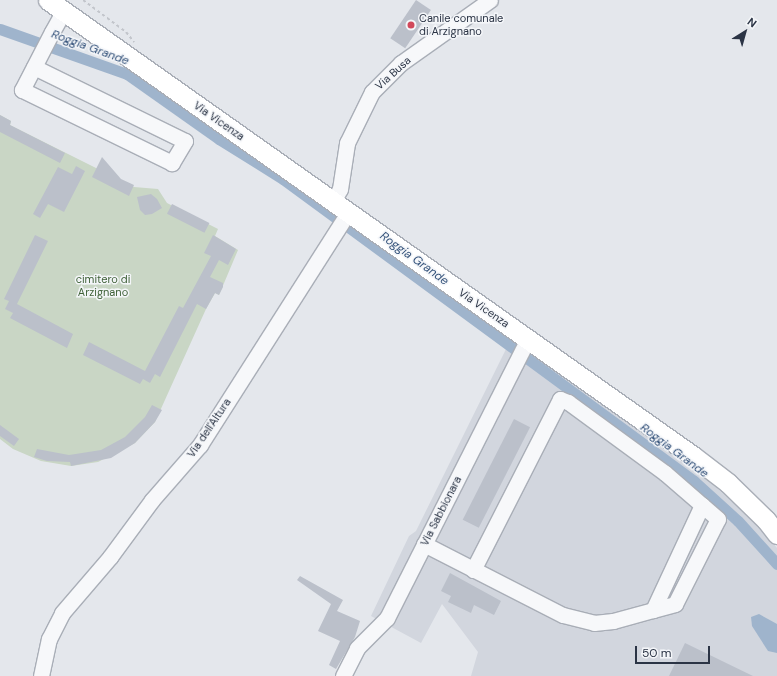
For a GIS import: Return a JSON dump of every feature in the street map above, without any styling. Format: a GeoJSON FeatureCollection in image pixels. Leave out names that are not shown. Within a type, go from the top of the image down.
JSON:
{"type":"FeatureCollection","features":[{"type":"Feature","properties":{"kind":"main road","name":"Via Vicenza"},"geometry":{"type":"LineString","coordinates":[[56,3],[348,213],[694,456],[728,483],[766,520],[777,534]]}},
{"type":"Feature","properties":{"kind":"street","name":"Via Busa"},"geometry":{"type":"LineString","coordinates":[[333,202],[340,189],[347,143],[372,92],[401,63],[490,0]]}},
{"type":"Feature","properties":{"kind":"street"},"geometry":{"type":"LineString","coordinates":[[34,67],[185,141],[172,163],[22,90],[34,67],[45,46],[56,3]]}},
{"type":"Feature","properties":{"kind":"street","name":"Via dell'Altura"},"geometry":{"type":"LineString","coordinates":[[41,676],[49,639],[62,613],[110,557],[152,500],[200,445],[348,213]]}},
{"type":"Feature","properties":{"kind":"street","name":"Via Sabbionara"},"geometry":{"type":"LineString","coordinates":[[344,676],[356,648],[387,618],[528,340]]}},
{"type":"Feature","properties":{"kind":"street"},"geometry":{"type":"LineString","coordinates":[[424,544],[473,570],[533,601],[576,619],[594,623],[613,621],[675,604],[718,519],[665,473],[568,402],[560,399],[473,570]]}},
{"type":"Feature","properties":{"kind":"path"},"geometry":{"type":"LineString","coordinates":[[83,0],[126,32],[138,47]]}},
{"type":"Feature","properties":{"kind":"shaded area"},"geometry":{"type":"Polygon","coordinates":[[[512,337],[696,469],[763,530],[777,548],[777,676],[471,676],[478,652],[442,604],[421,643],[371,616],[409,536],[416,531],[512,337]]]}},
{"type":"Feature","properties":{"kind":"green space","name":"cimitero di Arzignano"},"geometry":{"type":"Polygon","coordinates":[[[0,115],[11,121],[10,125],[134,187],[158,189],[167,203],[218,229],[215,236],[238,250],[219,295],[215,293],[206,309],[155,422],[135,443],[98,462],[71,466],[41,461],[13,449],[0,439],[0,115]]]}},
{"type":"Feature","properties":{"kind":"water"},"geometry":{"type":"Polygon","coordinates":[[[759,614],[777,624],[777,653],[768,651],[752,626],[751,617],[759,614]]]}},
{"type":"Feature","properties":{"kind":"building","name":"Canile comunale di Arzignano"},"geometry":{"type":"Polygon","coordinates":[[[416,0],[431,10],[405,48],[390,38],[416,0]]]}},
{"type":"Feature","properties":{"kind":"building"},"geometry":{"type":"Polygon","coordinates":[[[0,115],[11,121],[10,125],[65,153],[60,163],[0,132],[0,115]]]}},
{"type":"Feature","properties":{"kind":"building"},"geometry":{"type":"Polygon","coordinates":[[[102,157],[121,179],[134,185],[129,196],[92,177],[102,157]]]}},
{"type":"Feature","properties":{"kind":"building"},"geometry":{"type":"Polygon","coordinates":[[[76,166],[85,171],[64,212],[48,204],[40,218],[33,214],[58,167],[72,174],[76,166]]]}},
{"type":"Feature","properties":{"kind":"building"},"geometry":{"type":"Polygon","coordinates":[[[151,194],[157,199],[162,208],[152,214],[145,215],[140,210],[137,197],[151,194]]]}},
{"type":"Feature","properties":{"kind":"building"},"geometry":{"type":"Polygon","coordinates":[[[172,204],[209,223],[204,233],[167,214],[172,204]]]}},
{"type":"Feature","properties":{"kind":"building"},"geometry":{"type":"Polygon","coordinates":[[[35,235],[48,241],[17,304],[73,334],[67,348],[10,318],[13,313],[5,309],[9,301],[4,299],[35,235]]]}},
{"type":"Feature","properties":{"kind":"building"},"geometry":{"type":"Polygon","coordinates":[[[213,235],[236,249],[228,265],[219,260],[210,277],[223,283],[223,287],[219,295],[215,293],[206,309],[197,304],[160,377],[155,374],[150,383],[143,379],[140,384],[83,355],[89,342],[145,371],[179,306],[183,308],[211,256],[204,253],[213,235]]]}},
{"type":"Feature","properties":{"kind":"building"},"geometry":{"type":"Polygon","coordinates":[[[152,405],[162,410],[155,422],[135,443],[111,458],[71,466],[70,462],[47,461],[34,457],[37,449],[69,455],[101,450],[125,437],[145,417],[152,405]]]}},
{"type":"Feature","properties":{"kind":"building"},"geometry":{"type":"Polygon","coordinates":[[[514,419],[530,427],[479,528],[463,520],[514,419]]]}},
{"type":"Feature","properties":{"kind":"building"},"geometry":{"type":"Polygon","coordinates":[[[0,425],[19,439],[14,446],[0,436],[0,425]]]}},
{"type":"Feature","properties":{"kind":"building"},"geometry":{"type":"Polygon","coordinates":[[[450,573],[501,601],[494,615],[474,605],[471,613],[448,602],[451,596],[441,591],[450,573]]]}},
{"type":"Feature","properties":{"kind":"building"},"geometry":{"type":"Polygon","coordinates":[[[300,576],[343,600],[337,611],[360,621],[355,637],[336,669],[329,665],[340,641],[318,631],[331,604],[297,580],[300,576]]]}},
{"type":"Feature","properties":{"kind":"building"},"geometry":{"type":"Polygon","coordinates":[[[685,643],[753,676],[669,676],[685,643]]]}},
{"type":"Feature","properties":{"kind":"waterway","name":"Roggia Grande"},"geometry":{"type":"LineString","coordinates":[[0,29],[127,74],[219,139],[283,179],[694,481],[738,521],[777,564]]}},
{"type":"Feature","properties":{"kind":"place","name":"Canile comunale di Arzignano"},"geometry":{"type":"Point","coordinates":[411,25]}}]}
